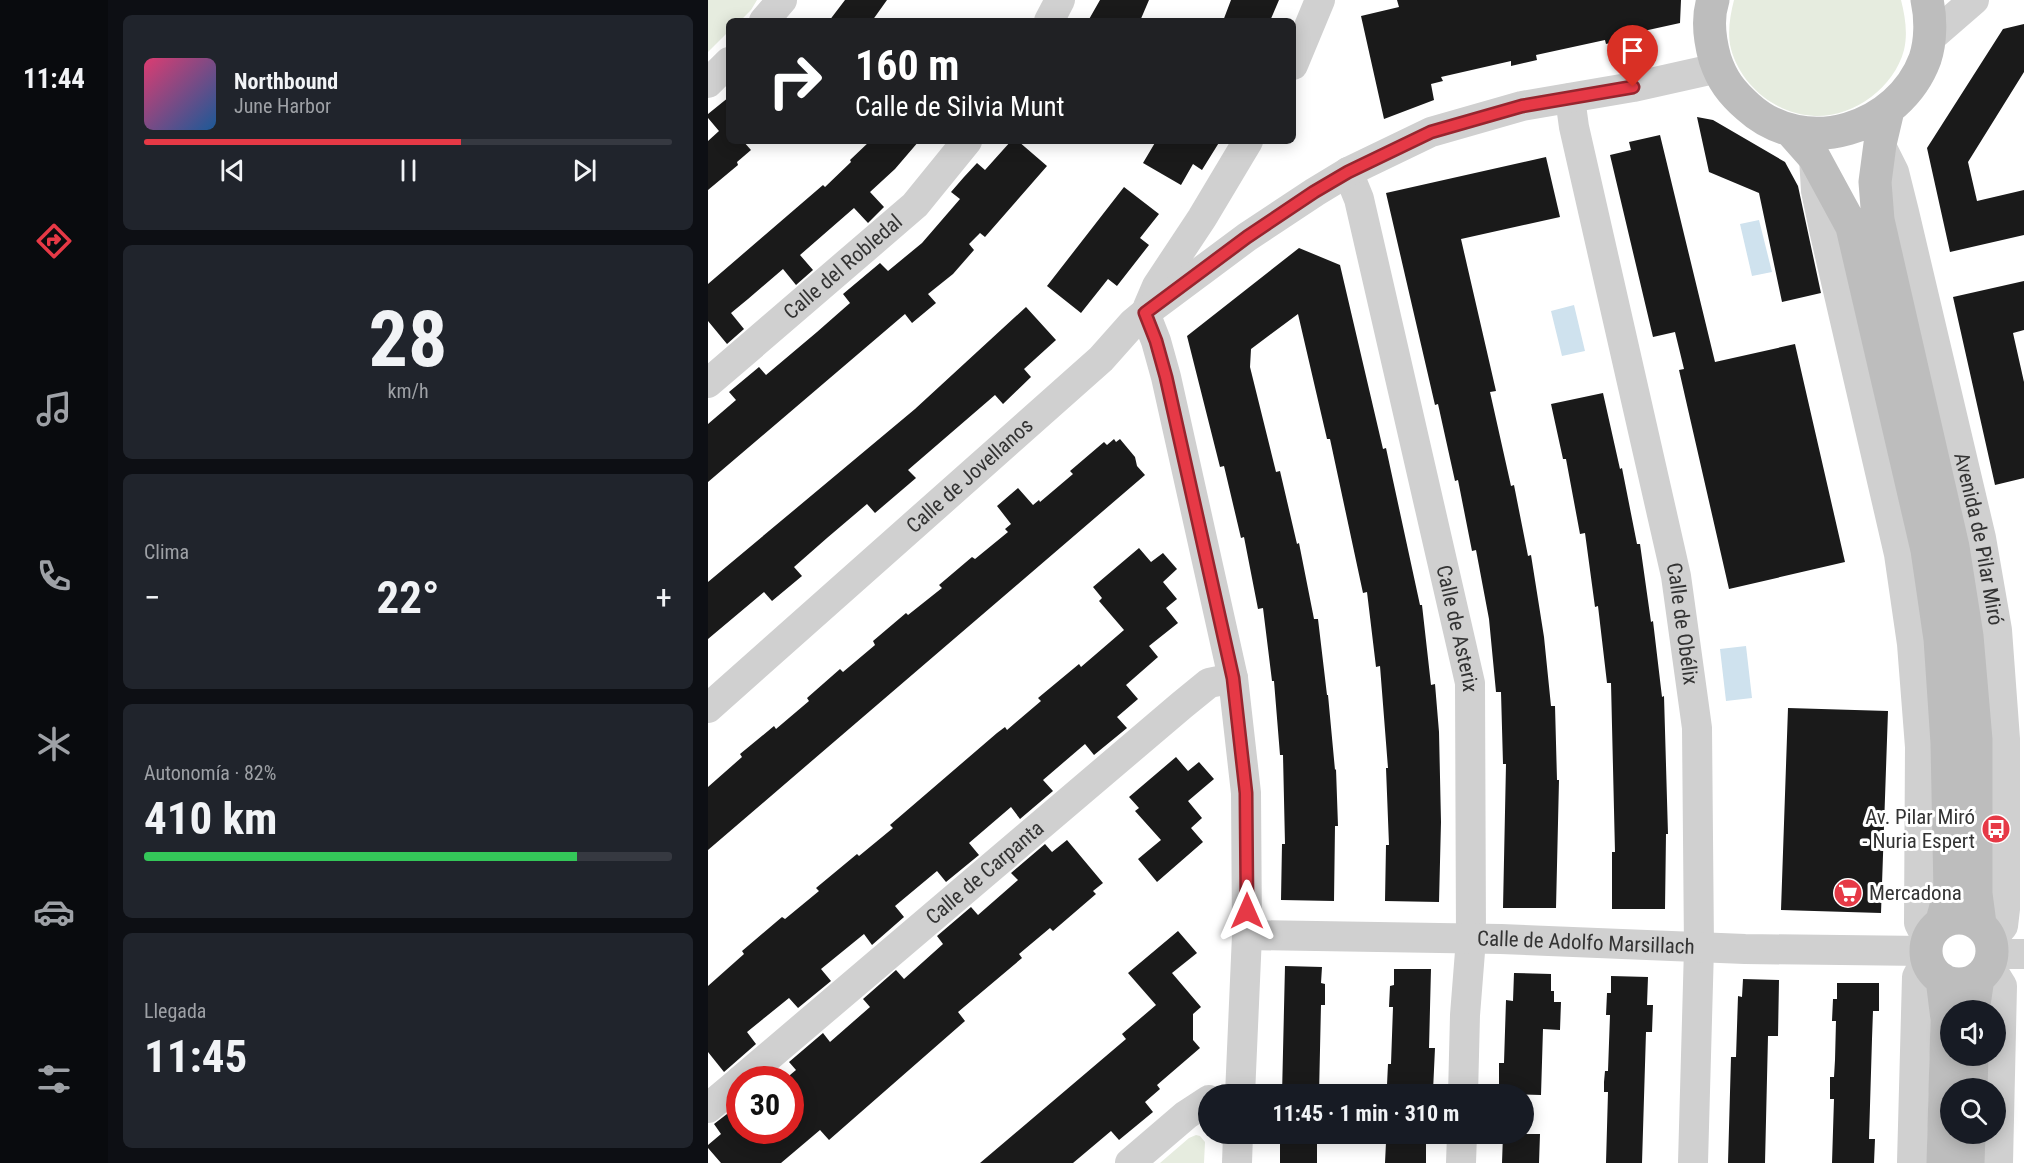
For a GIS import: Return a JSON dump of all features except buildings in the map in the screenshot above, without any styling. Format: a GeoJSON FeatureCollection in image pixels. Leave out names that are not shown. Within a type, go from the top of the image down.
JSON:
{"type":"FeatureCollection","features":[{"type":"Feature","properties":{"kind":"street"},"geometry":{"type":"LineString","coordinates":[[767,18],[782,0]]}},
{"type":"Feature","properties":{"kind":"street"},"geometry":{"type":"LineString","coordinates":[[1051,18],[1060,0]]}},
{"type":"Feature","properties":{"kind":"street"},"geometry":{"type":"LineString","coordinates":[[1296,58],[1320,0]]}},
{"type":"Feature","properties":{"kind":"street"},"geometry":{"type":"LineString","coordinates":[[1713,0],[1711,45],[1718,68],[1731,92],[1753,112],[1771,123],[1790,130],[1819,134],[1840,132],[1863,125],[1888,110],[1911,84],[1925,59],[1929,39],[1928,0]]}},
{"type":"Feature","properties":{"kind":"street"},"geometry":{"type":"LineString","coordinates":[[1929,39],[1974,0]]}},
{"type":"Feature","properties":{"kind":"street"},"geometry":{"type":"LineString","coordinates":[[708,83],[726,65]]}},
{"type":"Feature","properties":{"kind":"street"},"geometry":{"type":"LineString","coordinates":[[1233,1084],[1247,935],[1246,793],[1233,678],[1166,377],[1145,313],[1227,252],[1314,192],[1348,172],[1431,132],[1522,106],[1633,87],[1718,68]]}},
{"type":"Feature","properties":{"kind":"street","name":"Calle de Obélix"},"geometry":{"type":"LineString","coordinates":[[1570,98],[1574,127],[1676,576],[1696,728],[1699,948],[1692,1163]]}},
{"type":"Feature","properties":{"kind":"street","name":"Avenida de Pilar Miró"},"geometry":{"type":"LineString","coordinates":[[1888,110],[1880,144],[1875,182],[1878,220],[1953,547],[1967,636],[1976,740],[1976,894],[2002,986],[1998,1163]]}},
{"type":"Feature","properties":{"kind":"street"},"geometry":{"type":"LineString","coordinates":[[1790,130],[1814,158],[1852,227],[1927,550],[1940,639],[1947,743],[1950,892],[1932,950],[1947,1018],[1943,1163]]}},
{"type":"Feature","properties":{"kind":"street","name":"Calle del Robledal"},"geometry":{"type":"LineString","coordinates":[[708,382],[915,205],[965,144]]}},
{"type":"Feature","properties":{"kind":"street","name":"Calle de Jovellanos"},"geometry":{"type":"LineString","coordinates":[[708,708],[1101,359],[1145,313],[1156,286],[1202,218],[1246,144]]}},
{"type":"Feature","properties":{"kind":"street","name":"Calle de Asterix"},"geometry":{"type":"LineString","coordinates":[[1348,172],[1359,199],[1470,683],[1470,939],[1463,1084]]}},
{"type":"Feature","properties":{"kind":"street"},"geometry":{"type":"LineString","coordinates":[[1202,218],[1207,233],[1227,252]]}},
{"type":"Feature","properties":{"kind":"street","name":"Calle de Carpanta"},"geometry":{"type":"LineString","coordinates":[[758,1066],[1200,690],[1209,683],[1233,678]]}},
{"type":"Feature","properties":{"kind":"street"},"geometry":{"type":"LineString","coordinates":[[1912,1163],[1917,977],[1932,950],[1955,917],[1968,918],[1992,953],[1966,983],[1954,984],[1932,950]]}},
{"type":"Feature","properties":{"kind":"street","name":"Calle de Adolfo Marsillach"},"geometry":{"type":"LineString","coordinates":[[1247,935],[1470,939],[1699,948],[1932,950]]}},
{"type":"Feature","properties":{"kind":"street","name":"Avenida de Pilar Miró"},"geometry":{"type":"LineString","coordinates":[[1977,1000],[1992,953]]}},
{"type":"Feature","properties":{"kind":"street","name":"Calle de Carpanta"},"geometry":{"type":"LineString","coordinates":[[708,1108],[726,1093]]}},
{"type":"Feature","properties":{"kind":"street"},"geometry":{"type":"LineString","coordinates":[[1130,1163],[1198,1107]]}},
{"type":"Feature","properties":{"kind":"street"},"geometry":{"type":"LineString","coordinates":[[1237,1163],[1238,1144]]}},
{"type":"Feature","properties":{"kind":"street"},"geometry":{"type":"LineString","coordinates":[[1461,1163],[1462,1144]]}},
{"type":"Feature","properties":{"kind":"street"},"geometry":{"type":"LineString","coordinates":[[1968,1163],[1969,1144]]}},
{"type":"Feature","properties":{"kind":"shaded area"},"geometry":{"type":"Polygon","coordinates":[[[708,0],[757,0],[743,18],[726,18],[726,34],[708,52],[708,0]]]}},
{"type":"Feature","properties":{"kind":"shaded area"},"geometry":{"type":"Polygon","coordinates":[[[1734,0],[1901,0],[1906,25],[1904,50],[1899,64],[1882,88],[1858,106],[1830,115],[1815,116],[1787,110],[1762,96],[1743,75],[1736,62],[1729,37],[1734,0]]]}},
{"type":"Feature","properties":{"kind":"shaded area"},"geometry":{"type":"Polygon","coordinates":[[[1198,1136],[1198,1144],[1205,1144],[1204,1163],[1160,1163],[1189,1138],[1198,1136]]]}},
{"type":"Feature","properties":{"kind":"water"},"geometry":{"type":"Polygon","coordinates":[[[1759,220],[1772,272],[1752,276],[1740,224],[1759,220]]]}},
{"type":"Feature","properties":{"kind":"water"},"geometry":{"type":"Polygon","coordinates":[[[1574,305],[1585,351],[1562,356],[1551,311],[1574,305]]]}},
{"type":"Feature","properties":{"kind":"water"},"geometry":{"type":"Polygon","coordinates":[[[1746,646],[1752,698],[1726,701],[1720,649],[1746,646]]]}},
{"type":"Feature","properties":{"kind":"place","name":"Av. Pilar Miró - Nuria Espert"},"geometry":{"type":"Point","coordinates":[1996,829]}},
{"type":"Feature","properties":{"kind":"place","name":"Mercadona"},"geometry":{"type":"Point","coordinates":[1848,893]}},
{"type":"Feature","properties":{"kind":"route"},"geometry":{"type":"LineString","coordinates":[[1247,911],[1246,793],[1233,678],[1166,377],[1145,313],[1247,237],[1314,192],[1348,172],[1431,132],[1522,106],[1633,87]]}}]}
